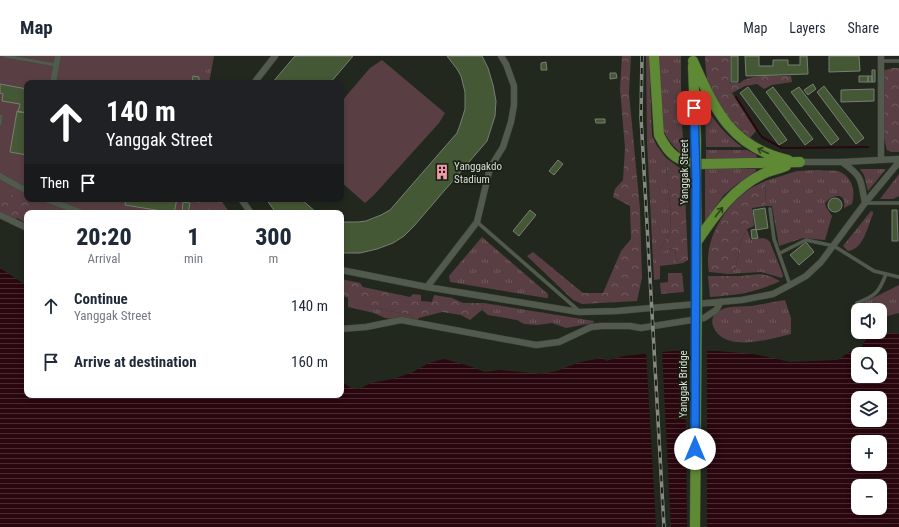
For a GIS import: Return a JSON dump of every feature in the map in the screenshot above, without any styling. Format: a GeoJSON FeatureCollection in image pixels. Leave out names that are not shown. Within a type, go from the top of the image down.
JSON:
{"type":"FeatureCollection","features":[{"type":"Feature","properties":{"kind":"main road"},"geometry":{"type":"LineString","coordinates":[[654,56],[659,135],[663,144],[677,158],[688,163],[700,164],[800,162]]}},
{"type":"Feature","properties":{"kind":"main road"},"geometry":{"type":"LineString","coordinates":[[693,59],[707,92],[728,126],[742,139],[760,150],[778,157],[800,162]]}},
{"type":"Feature","properties":{"kind":"main road","name":"Yanggak Street"},"geometry":{"type":"LineString","coordinates":[[693,59],[696,140],[697,289]]}},
{"type":"Feature","properties":{"kind":"main road"},"geometry":{"type":"LineString","coordinates":[[696,243],[728,199],[742,187],[766,173],[800,162]]}},
{"type":"Feature","properties":{"kind":"main road","name":"Yanggak Bridge"},"geometry":{"type":"LineString","coordinates":[[695,527],[697,289]]}},
{"type":"Feature","properties":{"kind":"street"},"geometry":{"type":"LineString","coordinates":[[54,80],[58,56]]}},
{"type":"Feature","properties":{"kind":"street"},"geometry":{"type":"LineString","coordinates":[[256,80],[275,56]]}},
{"type":"Feature","properties":{"kind":"street"},"geometry":{"type":"LineString","coordinates":[[427,286],[477,222],[490,168],[503,147],[511,122],[514,105],[514,86],[502,56]]}},
{"type":"Feature","properties":{"kind":"street"},"geometry":{"type":"LineString","coordinates":[[881,59],[881,160]]}},
{"type":"Feature","properties":{"kind":"street"},"geometry":{"type":"LineString","coordinates":[[800,162],[842,162],[899,159]]}},
{"type":"Feature","properties":{"kind":"street"},"geometry":{"type":"LineString","coordinates":[[842,162],[858,175],[862,184],[865,203]]}},
{"type":"Feature","properties":{"kind":"street"},"geometry":{"type":"LineString","coordinates":[[344,271],[579,312],[618,311],[742,300],[772,294],[806,276],[822,262],[865,203],[899,162]]}},
{"type":"Feature","properties":{"kind":"street"},"geometry":{"type":"LineString","coordinates":[[0,176],[24,189]]}},
{"type":"Feature","properties":{"kind":"street"},"geometry":{"type":"LineString","coordinates":[[53,202],[75,210]]}},
{"type":"Feature","properties":{"kind":"street"},"geometry":{"type":"LineString","coordinates":[[0,216],[24,227]]}},
{"type":"Feature","properties":{"kind":"street"},"geometry":{"type":"LineString","coordinates":[[344,329],[366,327],[401,320],[536,345],[559,342],[597,326],[630,326],[641,328],[704,318],[716,310],[721,302]]}},
{"type":"Feature","properties":{"kind":"lane"},"geometry":{"type":"LineString","coordinates":[[5,56],[56,65]]}},
{"type":"Feature","properties":{"kind":"lane"},"geometry":{"type":"LineString","coordinates":[[881,59],[899,61]]}},
{"type":"Feature","properties":{"kind":"lane"},"geometry":{"type":"LineString","coordinates":[[0,124],[1,116]]}},
{"type":"Feature","properties":{"kind":"lane"},"geometry":{"type":"LineString","coordinates":[[865,203],[899,203]]}},
{"type":"Feature","properties":{"kind":"lane"},"geometry":{"type":"LineString","coordinates":[[770,209],[774,239],[790,285]]}},
{"type":"Feature","properties":{"kind":"lane"},"geometry":{"type":"LineString","coordinates":[[477,222],[579,312]]}},
{"type":"Feature","properties":{"kind":"lane"},"geometry":{"type":"LineString","coordinates":[[780,253],[806,240],[834,246],[874,271],[899,277]]}},
{"type":"Feature","properties":{"kind":"lane"},"geometry":{"type":"LineString","coordinates":[[857,303],[870,297],[881,287],[886,274]]}},
{"type":"Feature","properties":{"kind":"green space"},"geometry":{"type":"Polygon","coordinates":[[[0,56],[207,56],[204,80],[24,80],[24,201],[0,189],[0,56]]]}},
{"type":"Feature","properties":{"kind":"green space"},"geometry":{"type":"Polygon","coordinates":[[[196,56],[214,56],[210,80],[199,80],[196,56]]]}},
{"type":"Feature","properties":{"kind":"green space"},"geometry":{"type":"Polygon","coordinates":[[[622,56],[631,56],[629,93],[640,209],[642,278],[637,301],[582,304],[573,300],[527,256],[533,252],[583,293],[603,293],[621,251],[631,239],[630,206],[613,197],[615,189],[623,180],[625,148],[620,89],[622,56]]]}},
{"type":"Feature","properties":{"kind":"green space"},"geometry":{"type":"Polygon","coordinates":[[[646,56],[649,56],[652,136],[666,158],[671,212],[670,232],[660,249],[669,248],[675,250],[677,264],[660,266],[660,279],[654,280],[647,142],[646,56]]]}},
{"type":"Feature","properties":{"kind":"green space"},"geometry":{"type":"Polygon","coordinates":[[[659,56],[681,56],[681,107],[684,156],[671,142],[662,126],[659,56]]]}},
{"type":"Feature","properties":{"kind":"green space"},"geometry":{"type":"Polygon","coordinates":[[[705,56],[730,56],[730,83],[740,83],[744,80],[757,76],[791,76],[792,82],[772,85],[764,89],[757,84],[745,86],[732,93],[756,131],[750,138],[730,119],[713,95],[707,78],[705,56]]]}},
{"type":"Feature","properties":{"kind":"green space"},"geometry":{"type":"Polygon","coordinates":[[[382,60],[445,113],[439,123],[365,203],[344,185],[344,98],[370,68],[382,60]]]}},
{"type":"Feature","properties":{"kind":"green space"},"geometry":{"type":"Polygon","coordinates":[[[899,68],[899,152],[891,152],[887,150],[884,138],[883,73],[885,70],[899,68]]]}},
{"type":"Feature","properties":{"kind":"green space"},"geometry":{"type":"Polygon","coordinates":[[[705,104],[712,117],[721,128],[742,147],[706,147],[705,104]]]}},
{"type":"Feature","properties":{"kind":"green space"},"geometry":{"type":"Polygon","coordinates":[[[706,150],[747,150],[757,155],[756,159],[706,161],[706,150]]]}},
{"type":"Feature","properties":{"kind":"green space"},"geometry":{"type":"Polygon","coordinates":[[[666,158],[684,171],[688,260],[677,264],[675,250],[669,248],[660,253],[660,249],[670,232],[671,212],[666,158]]]}},
{"type":"Feature","properties":{"kind":"green space"},"geometry":{"type":"Polygon","coordinates":[[[705,169],[756,169],[756,171],[724,195],[705,221],[705,169]]]}},
{"type":"Feature","properties":{"kind":"green space"},"geometry":{"type":"Polygon","coordinates":[[[860,169],[886,169],[868,191],[864,175],[860,169]]]}},
{"type":"Feature","properties":{"kind":"green space"},"geometry":{"type":"Polygon","coordinates":[[[797,171],[838,171],[847,176],[853,189],[852,204],[844,208],[844,199],[839,196],[832,197],[825,203],[832,216],[825,240],[803,238],[779,246],[772,206],[766,206],[765,181],[797,171]]]}},
{"type":"Feature","properties":{"kind":"green space"},"geometry":{"type":"Polygon","coordinates":[[[899,174],[899,196],[893,199],[880,199],[899,174]]]}},
{"type":"Feature","properties":{"kind":"green space"},"geometry":{"type":"Polygon","coordinates":[[[765,181],[766,206],[752,208],[754,226],[747,229],[740,243],[736,267],[728,274],[709,272],[709,249],[717,226],[723,216],[739,197],[748,190],[765,181]]]}},
{"type":"Feature","properties":{"kind":"green space"},"geometry":{"type":"Polygon","coordinates":[[[0,182],[24,197],[24,202],[37,202],[62,210],[24,210],[24,222],[17,218],[15,220],[0,213],[0,182]]]}},
{"type":"Feature","properties":{"kind":"green space"},"geometry":{"type":"Polygon","coordinates":[[[27,202],[197,202],[195,210],[46,210],[27,202]]]}},
{"type":"Feature","properties":{"kind":"green space"},"geometry":{"type":"Polygon","coordinates":[[[194,202],[222,202],[228,210],[192,210],[194,202]]]}},
{"type":"Feature","properties":{"kind":"green space"},"geometry":{"type":"Polygon","coordinates":[[[871,211],[873,214],[864,237],[858,246],[848,251],[843,246],[871,211]]]}},
{"type":"Feature","properties":{"kind":"green space"},"geometry":{"type":"Polygon","coordinates":[[[747,229],[751,240],[764,238],[770,242],[783,275],[782,278],[761,272],[728,274],[736,267],[740,243],[747,229]]]}},
{"type":"Feature","properties":{"kind":"green space"},"geometry":{"type":"Polygon","coordinates":[[[482,237],[548,294],[548,298],[450,282],[449,276],[482,237]]]}},
{"type":"Feature","properties":{"kind":"green space"},"geometry":{"type":"Polygon","coordinates":[[[668,273],[682,273],[684,292],[661,294],[660,283],[668,282],[668,273]]]}},
{"type":"Feature","properties":{"kind":"green space"},"geometry":{"type":"Polygon","coordinates":[[[760,274],[770,276],[780,281],[746,293],[710,297],[708,276],[741,276],[760,274]]]}},
{"type":"Feature","properties":{"kind":"green space"},"geometry":{"type":"Polygon","coordinates":[[[344,280],[360,283],[363,287],[410,297],[413,294],[421,295],[421,301],[432,302],[434,295],[452,298],[463,303],[484,303],[482,310],[470,320],[461,315],[442,312],[413,321],[411,315],[373,308],[344,296],[344,280]]]}},
{"type":"Feature","properties":{"kind":"green space"},"geometry":{"type":"Polygon","coordinates":[[[899,285],[899,313],[887,316],[887,303],[858,303],[873,298],[899,285]]]}},
{"type":"Feature","properties":{"kind":"green space"},"geometry":{"type":"Polygon","coordinates":[[[348,297],[373,308],[411,315],[413,321],[385,318],[374,313],[348,307],[348,297]]]}},
{"type":"Feature","properties":{"kind":"green space"},"geometry":{"type":"Polygon","coordinates":[[[785,300],[791,318],[791,334],[760,341],[737,342],[727,340],[719,335],[712,324],[714,315],[723,309],[785,300]]]}},
{"type":"Feature","properties":{"kind":"green space"},"geometry":{"type":"Polygon","coordinates":[[[484,303],[594,321],[593,323],[566,328],[552,323],[537,325],[524,324],[517,320],[488,315],[482,310],[484,303]]]}},
{"type":"Feature","properties":{"kind":"shaded area"},"geometry":{"type":"Polygon","coordinates":[[[0,268],[24,284],[24,398],[344,398],[344,383],[351,388],[359,389],[371,383],[393,379],[411,373],[429,363],[444,359],[485,372],[500,370],[541,374],[557,371],[580,362],[603,358],[606,361],[624,356],[672,351],[716,351],[754,354],[790,362],[838,360],[851,351],[851,383],[887,383],[887,347],[862,347],[866,339],[887,339],[887,333],[899,334],[899,527],[0,527],[0,268]]]}},
{"type":"Feature","properties":{"kind":"pier"},"geometry":{"type":"Polygon","coordinates":[[[685,349],[707,349],[707,527],[687,527],[685,349]]]}},
{"type":"Feature","properties":{"kind":"pier"},"geometry":{"type":"Polygon","coordinates":[[[662,350],[671,527],[656,527],[646,352],[662,350]]]}},
{"type":"Feature","properties":{"kind":"building"},"geometry":{"type":"Polygon","coordinates":[[[295,56],[353,56],[333,80],[275,80],[295,56]]]}},
{"type":"Feature","properties":{"kind":"building","name":"Yanggakdo Stadium"},"geometry":{"type":"Polygon","coordinates":[[[447,56],[482,56],[488,68],[496,101],[495,116],[487,141],[404,236],[393,243],[377,249],[360,253],[344,253],[344,222],[366,221],[390,210],[457,133],[465,109],[465,92],[461,76],[447,56]]]}},
{"type":"Feature","properties":{"kind":"building"},"geometry":{"type":"Polygon","coordinates":[[[731,56],[738,56],[738,82],[731,82],[731,56]]]}},
{"type":"Feature","properties":{"kind":"building"},"geometry":{"type":"Polygon","coordinates":[[[745,56],[759,56],[759,66],[773,66],[773,60],[788,60],[788,65],[800,65],[800,56],[807,56],[808,74],[746,76],[745,56]]]}},
{"type":"Feature","properties":{"kind":"building"},"geometry":{"type":"Polygon","coordinates":[[[829,56],[859,56],[860,71],[829,72],[829,56]]]}},
{"type":"Feature","properties":{"kind":"building"},"geometry":{"type":"Polygon","coordinates":[[[546,62],[547,70],[541,70],[541,63],[546,62]]]}},
{"type":"Feature","properties":{"kind":"building"},"geometry":{"type":"Polygon","coordinates":[[[872,70],[875,70],[875,82],[872,82],[872,70]]]}},
{"type":"Feature","properties":{"kind":"building"},"geometry":{"type":"Polygon","coordinates":[[[610,73],[616,73],[617,78],[610,79],[610,73]]]}},
{"type":"Feature","properties":{"kind":"building"},"geometry":{"type":"Polygon","coordinates":[[[193,76],[199,77],[199,80],[192,80],[193,76]]]}},
{"type":"Feature","properties":{"kind":"building"},"geometry":{"type":"Polygon","coordinates":[[[859,76],[868,76],[868,82],[859,82],[859,76]]]}},
{"type":"Feature","properties":{"kind":"building"},"geometry":{"type":"Polygon","coordinates":[[[868,76],[872,76],[872,82],[868,82],[868,76]]]}},
{"type":"Feature","properties":{"kind":"building"},"geometry":{"type":"Polygon","coordinates":[[[0,84],[24,88],[24,113],[18,112],[20,104],[2,101],[3,94],[0,93],[0,84]]]}},
{"type":"Feature","properties":{"kind":"building"},"geometry":{"type":"Polygon","coordinates":[[[813,84],[816,89],[808,95],[804,90],[813,84]]]}},
{"type":"Feature","properties":{"kind":"building"},"geometry":{"type":"Polygon","coordinates":[[[824,86],[864,138],[856,144],[817,92],[824,86]]]}},
{"type":"Feature","properties":{"kind":"building"},"geometry":{"type":"Polygon","coordinates":[[[748,87],[787,140],[779,145],[740,93],[748,87]]]}},
{"type":"Feature","properties":{"kind":"building"},"geometry":{"type":"Polygon","coordinates":[[[773,87],[813,139],[805,145],[766,92],[773,87]]]}},
{"type":"Feature","properties":{"kind":"building"},"geometry":{"type":"Polygon","coordinates":[[[799,87],[839,139],[831,145],[791,92],[799,87]]]}},
{"type":"Feature","properties":{"kind":"building"},"geometry":{"type":"Polygon","coordinates":[[[874,89],[874,101],[841,102],[841,90],[874,89]]]}},
{"type":"Feature","properties":{"kind":"building"},"geometry":{"type":"Polygon","coordinates":[[[17,111],[24,112],[24,154],[10,152],[17,111]]]}},
{"type":"Feature","properties":{"kind":"building"},"geometry":{"type":"Polygon","coordinates":[[[595,119],[605,119],[605,123],[596,123],[595,119]]]}},
{"type":"Feature","properties":{"kind":"building"},"geometry":{"type":"Polygon","coordinates":[[[558,160],[563,164],[554,175],[549,171],[558,160]]]}},
{"type":"Feature","properties":{"kind":"building"},"geometry":{"type":"Polygon","coordinates":[[[832,198],[838,198],[842,202],[842,208],[838,212],[832,212],[828,208],[828,202],[832,198]]]}},
{"type":"Feature","properties":{"kind":"building"},"geometry":{"type":"Polygon","coordinates":[[[126,202],[176,202],[175,210],[156,210],[125,205],[126,202]]]}},
{"type":"Feature","properties":{"kind":"building"},"geometry":{"type":"Polygon","coordinates":[[[183,202],[190,203],[189,210],[182,210],[183,202]]]}},
{"type":"Feature","properties":{"kind":"building"},"geometry":{"type":"Polygon","coordinates":[[[268,202],[304,202],[314,210],[274,210],[268,202]]]}},
{"type":"Feature","properties":{"kind":"building"},"geometry":{"type":"Polygon","coordinates":[[[765,208],[768,228],[756,230],[753,210],[765,208]]]}},
{"type":"Feature","properties":{"kind":"building"},"geometry":{"type":"Polygon","coordinates":[[[530,210],[536,215],[519,236],[513,231],[530,210]]]}},
{"type":"Feature","properties":{"kind":"building"},"geometry":{"type":"Polygon","coordinates":[[[892,210],[897,210],[898,241],[892,241],[892,210]]]}},
{"type":"Feature","properties":{"kind":"building"},"geometry":{"type":"Polygon","coordinates":[[[756,229],[758,238],[752,239],[751,230],[756,229]]]}},
{"type":"Feature","properties":{"kind":"building"},"geometry":{"type":"Polygon","coordinates":[[[806,242],[814,252],[799,265],[790,255],[806,242]]]}},
{"type":"Feature","properties":{"kind":"waterway"},"geometry":{"type":"LineString","coordinates":[[736,97],[762,137],[782,148],[868,147]]}},
{"type":"Feature","properties":{"kind":"railway"},"geometry":{"type":"LineString","coordinates":[[642,56],[641,117],[664,527]]}},
{"type":"Feature","properties":{"kind":"place","name":"Yanggakdo Stadium"},"geometry":{"type":"Point","coordinates":[442,172]}},
{"type":"Feature","properties":{"kind":"route"},"geometry":{"type":"LineString","coordinates":[[694,108],[696,140],[697,289],[695,340],[695,449]]}}]}
